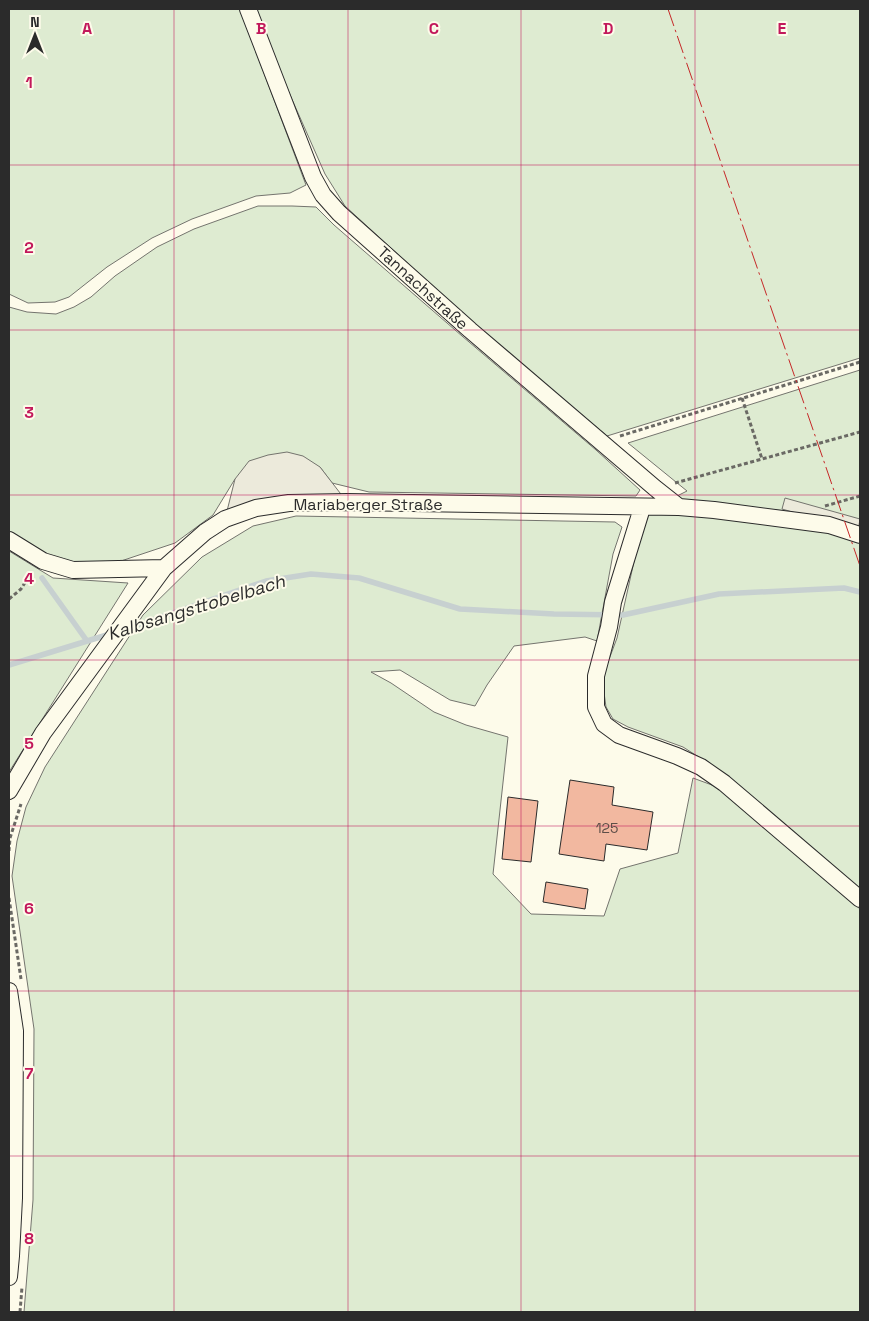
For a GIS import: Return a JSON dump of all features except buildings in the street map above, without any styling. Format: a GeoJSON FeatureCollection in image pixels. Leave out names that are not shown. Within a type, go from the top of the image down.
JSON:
{"type":"FeatureCollection","features":[{"type":"Feature","properties":{"kind":"street","name":"Tannachstraße"},"geometry":{"type":"LineString","coordinates":[[248,9],[312,177],[323,195],[339,213],[470,330],[679,507]]}},
{"type":"Feature","properties":{"kind":"street","name":"Mariaberger Straße"},"geometry":{"type":"LineString","coordinates":[[9,790],[44,733],[164,568],[205,532],[225,520],[256,508],[289,503],[357,502],[642,508],[679,507],[828,525],[860,535]]}},
{"type":"Feature","properties":{"kind":"street"},"geometry":{"type":"LineString","coordinates":[[642,508],[613,602],[609,627],[596,676],[596,707],[604,724],[619,735],[678,756],[702,767],[731,789],[860,899]]}},
{"type":"Feature","properties":{"kind":"street"},"geometry":{"type":"LineString","coordinates":[[9,540],[43,561],[73,570],[164,568]]}},
{"type":"Feature","properties":{"kind":"street"},"geometry":{"type":"LineString","coordinates":[[9,991],[15,1031],[14,1198],[9,1277]]}},
{"type":"Feature","properties":{"kind":"path"},"geometry":{"type":"LineString","coordinates":[[601,442],[860,362]]}},
{"type":"Feature","properties":{"kind":"path"},"geometry":{"type":"LineString","coordinates":[[742,398],[762,459]]}},
{"type":"Feature","properties":{"kind":"path"},"geometry":{"type":"LineString","coordinates":[[655,488],[860,432]]}},
{"type":"Feature","properties":{"kind":"path"},"geometry":{"type":"LineString","coordinates":[[820,508],[860,496]]}},
{"type":"Feature","properties":{"kind":"path"},"geometry":{"type":"LineString","coordinates":[[9,599],[21,589],[33,570],[43,561]]}},
{"type":"Feature","properties":{"kind":"green space"},"geometry":{"type":"Polygon","coordinates":[[[9,9],[240,9],[306,185],[290,193],[256,196],[192,219],[152,238],[107,267],[69,297],[55,302],[28,303],[9,294],[9,9]]]}},
{"type":"Feature","properties":{"kind":"green space"},"geometry":{"type":"Polygon","coordinates":[[[254,9],[860,9],[860,358],[607,436],[474,324],[345,206],[325,174],[254,9]]]}},
{"type":"Feature","properties":{"kind":"green space"},"geometry":{"type":"Polygon","coordinates":[[[258,206],[316,207],[334,225],[596,450],[640,490],[636,496],[369,492],[332,483],[320,467],[235,479],[213,515],[175,543],[118,562],[73,564],[45,556],[9,533],[9,307],[27,312],[56,314],[74,307],[91,297],[115,276],[157,247],[194,229],[258,206]]]}},
{"type":"Feature","properties":{"kind":"green space"},"geometry":{"type":"Polygon","coordinates":[[[860,370],[860,891],[705,761],[683,747],[628,727],[613,719],[606,707],[602,678],[617,638],[645,512],[687,491],[628,443],[860,370]]]}},
{"type":"Feature","properties":{"kind":"green space"},"geometry":{"type":"Polygon","coordinates":[[[296,516],[615,522],[622,527],[613,554],[597,641],[585,637],[514,646],[475,706],[450,700],[400,670],[371,672],[434,712],[466,725],[508,737],[493,874],[531,914],[604,916],[620,869],[678,853],[693,778],[720,788],[860,909],[860,1312],[24,1312],[33,1200],[34,1029],[12,876],[17,841],[26,807],[45,767],[143,615],[202,557],[253,526],[296,516]]]}},
{"type":"Feature","properties":{"kind":"green space"},"geometry":{"type":"Polygon","coordinates":[[[9,551],[53,578],[128,583],[9,772],[9,551]]]}},
{"type":"Feature","properties":{"kind":"shaded area"},"geometry":{"type":"Polygon","coordinates":[[[287,452],[303,456],[320,467],[347,502],[225,519],[235,479],[249,461],[287,452]]]}},
{"type":"Feature","properties":{"kind":"shaded area"},"geometry":{"type":"Polygon","coordinates":[[[785,498],[860,519],[858,531],[782,509],[785,498]]]}},
{"type":"Feature","properties":{"kind":"waterway","name":"Kalbsangsttobelbach"},"geometry":{"type":"LineString","coordinates":[[123,630],[266,581],[311,574],[359,578],[460,609],[554,614],[623,615],[719,594],[844,588],[860,592]]}},
{"type":"Feature","properties":{"kind":"waterway"},"geometry":{"type":"LineString","coordinates":[[42,578],[87,641]]}},
{"type":"Feature","properties":{"kind":"waterway","name":"Kalbsangsttobelbach"},"geometry":{"type":"LineString","coordinates":[[9,665],[110,634]]}},
{"type":"Feature","properties":{"kind":"power"},"geometry":{"type":"LineString","coordinates":[[668,9],[860,566]]}}]}
